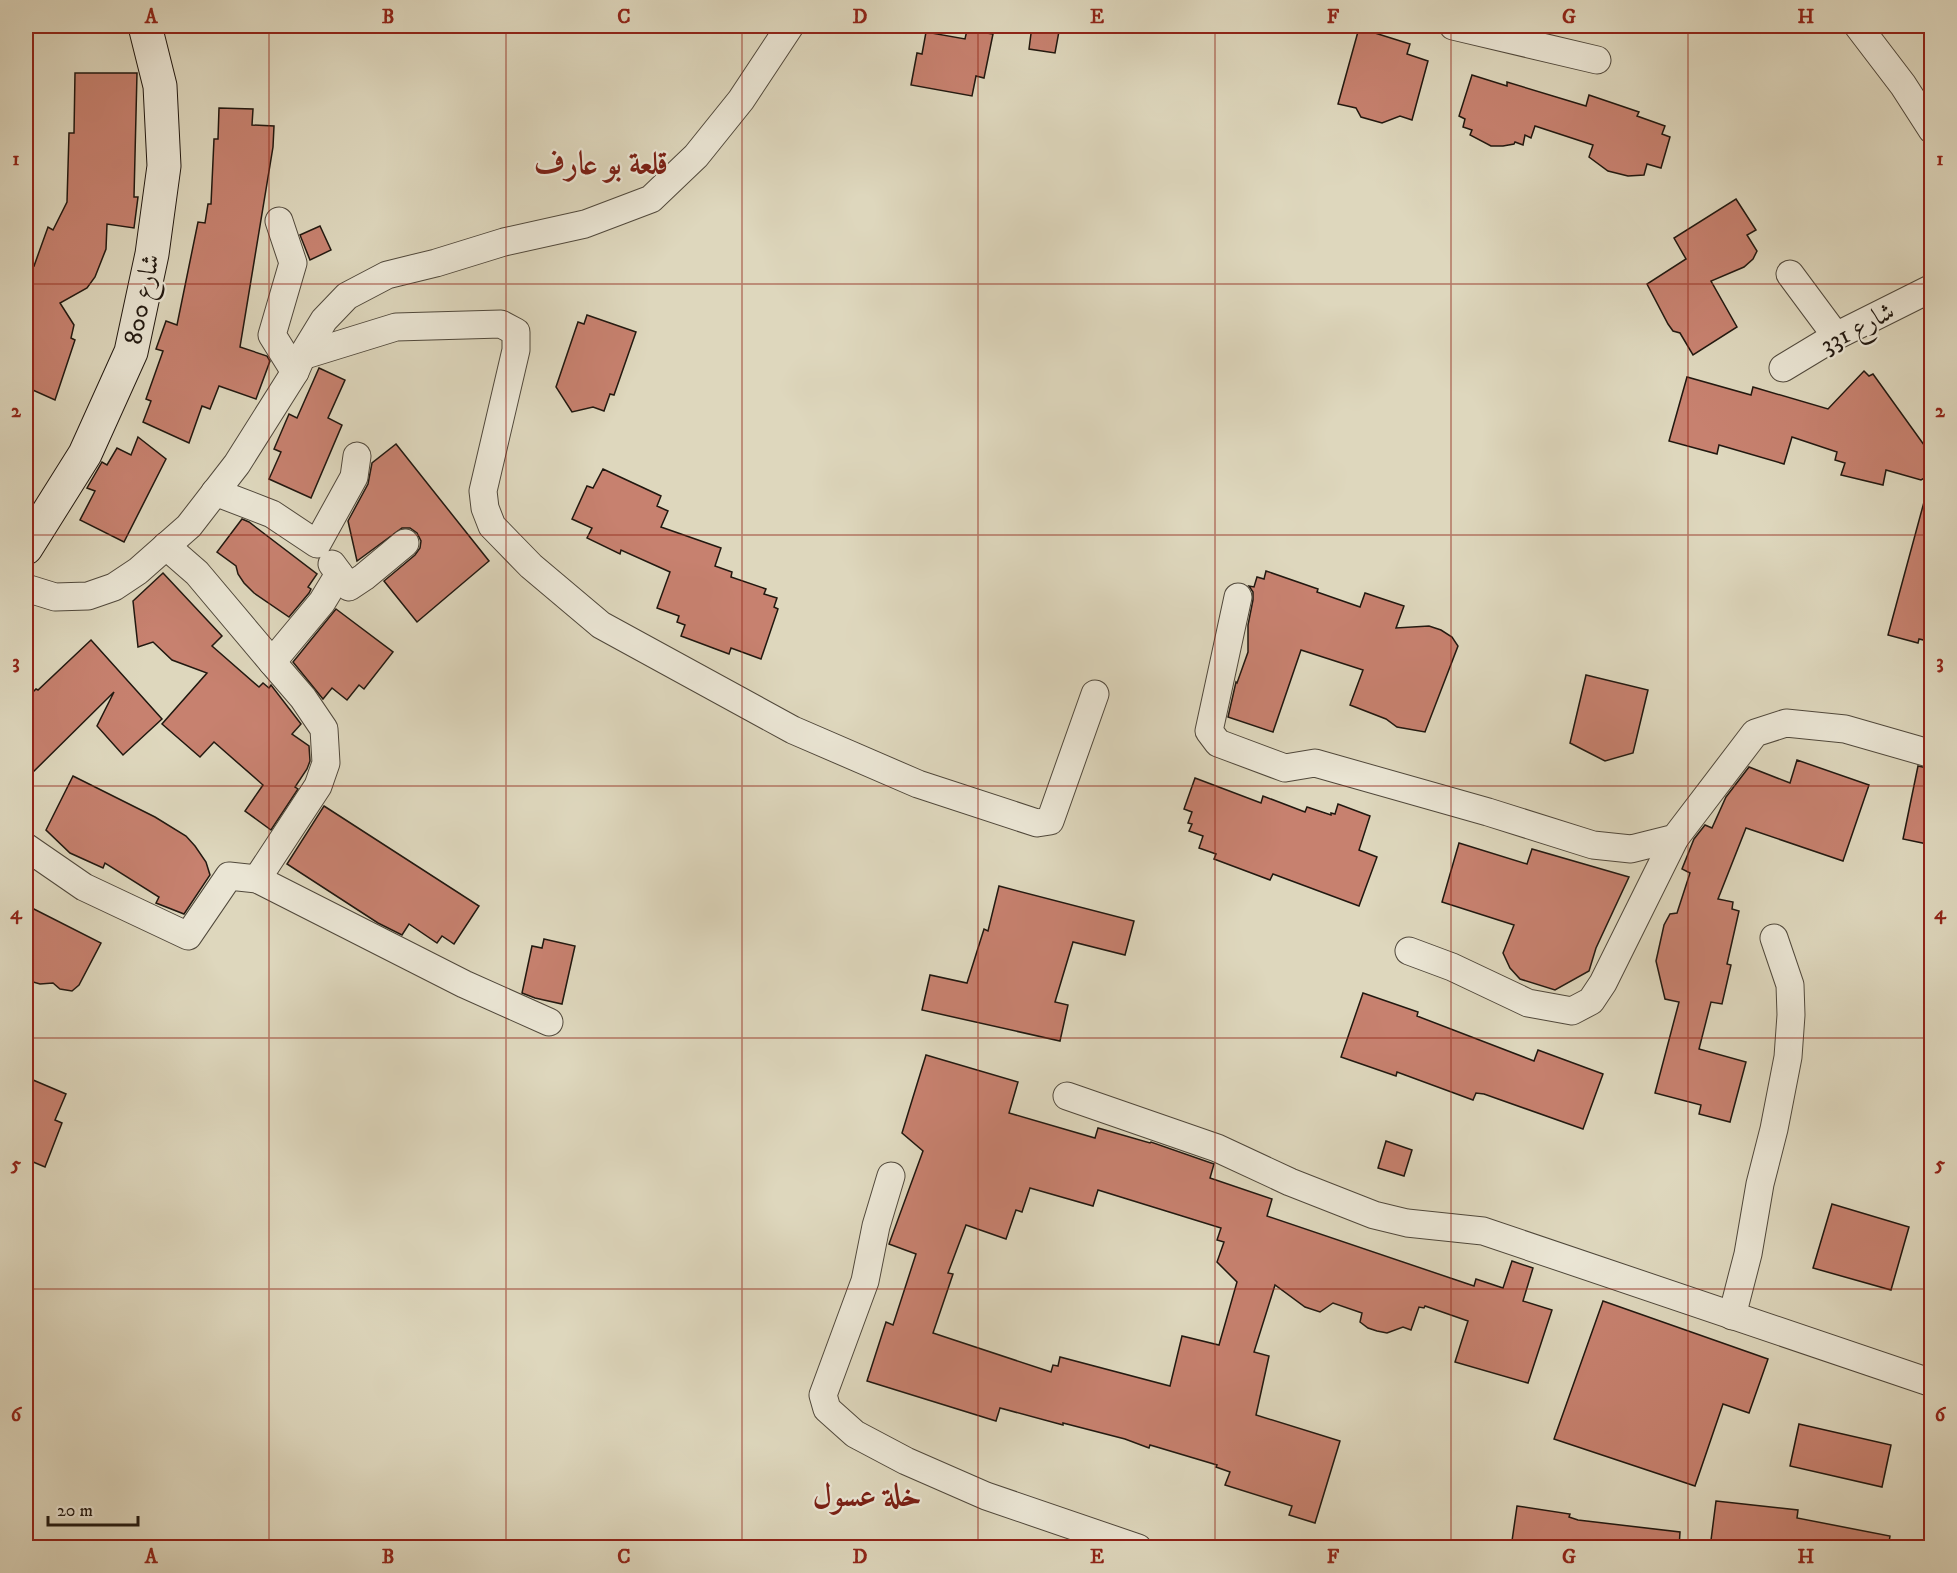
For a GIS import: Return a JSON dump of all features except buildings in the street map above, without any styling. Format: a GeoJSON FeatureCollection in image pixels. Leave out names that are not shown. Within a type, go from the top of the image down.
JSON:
{"type":"FeatureCollection","features":[{"type":"Feature","properties":{"kind":"main road","name":"شارع 800"},"geometry":{"type":"LineString","coordinates":[[26,548],[85,453],[131,352],[152,254],[164,166],[160,86],[145,26]]}},
{"type":"Feature","properties":{"kind":"street"},"geometry":{"type":"LineString","coordinates":[[26,588],[55,597],[88,596],[114,587],[138,571],[189,526],[237,464],[324,320],[347,296],[387,275],[504,242],[585,224],[651,199],[696,156],[741,100],[790,26]]}},
{"type":"Feature","properties":{"kind":"street"},"geometry":{"type":"LineString","coordinates":[[1453,26],[1597,60]]}},
{"type":"Feature","properties":{"kind":"street"},"geometry":{"type":"LineString","coordinates":[[1858,26],[1903,85],[1932,130]]}},
{"type":"Feature","properties":{"kind":"street"},"geometry":{"type":"LineString","coordinates":[[279,221],[293,263],[272,334],[298,364]]}},
{"type":"Feature","properties":{"kind":"street"},"geometry":{"type":"LineString","coordinates":[[1790,274],[1836,336]]}},
{"type":"Feature","properties":{"kind":"street","name":"شارع 331"},"geometry":{"type":"LineString","coordinates":[[1783,368],[1836,336],[1932,288]]}},
{"type":"Feature","properties":{"kind":"street"},"geometry":{"type":"LineString","coordinates":[[298,364],[396,327],[501,324],[516,332],[516,350],[483,491],[485,508],[492,526],[531,566],[601,625],[792,730],[918,784],[1037,823],[1050,821],[1095,694]]}},
{"type":"Feature","properties":{"kind":"street"},"geometry":{"type":"LineString","coordinates":[[317,544],[354,477],[357,456]]}},
{"type":"Feature","properties":{"kind":"street"},"geometry":{"type":"LineString","coordinates":[[215,492],[272,514],[317,544],[349,587],[405,543]]}},
{"type":"Feature","properties":{"kind":"street"},"geometry":{"type":"LineString","coordinates":[[166,546],[197,573],[303,698],[324,729],[326,763],[318,786],[257,879]]}},
{"type":"Feature","properties":{"kind":"street"},"geometry":{"type":"LineString","coordinates":[[272,662],[322,602],[339,574]]}},
{"type":"Feature","properties":{"kind":"street"},"geometry":{"type":"LineString","coordinates":[[1238,597],[1209,731],[1218,743],[1285,768],[1315,763],[1488,812],[1593,845],[1631,849],[1675,838]]}},
{"type":"Feature","properties":{"kind":"street"},"geometry":{"type":"LineString","coordinates":[[1408,951],[1452,967],[1528,1003],[1572,1011],[1591,1001],[1603,982],[1675,838],[1755,734],[1786,723],[1845,729],[1932,754]]}},
{"type":"Feature","properties":{"kind":"street"},"geometry":{"type":"LineString","coordinates":[[26,847],[84,887],[188,936],[229,876],[257,879],[464,984],[549,1022]]}},
{"type":"Feature","properties":{"kind":"street"},"geometry":{"type":"LineString","coordinates":[[1732,1316],[1748,1254],[1760,1184],[1774,1129],[1788,1057],[1791,1015],[1790,986],[1774,938]]}},
{"type":"Feature","properties":{"kind":"street"},"geometry":{"type":"LineString","coordinates":[[1067,1096],[1138,1123],[1217,1148],[1290,1182],[1374,1215],[1407,1223],[1483,1231],[1932,1383]]}},
{"type":"Feature","properties":{"kind":"street"},"geometry":{"type":"LineString","coordinates":[[891,1176],[876,1226],[865,1281],[823,1395],[827,1409],[855,1434],[906,1461],[986,1496],[1138,1548]]}},
{"type":"Feature","properties":{"kind":"district","name":"قلعة بو عارف"},"geometry":{"type":"Point","coordinates":[601,163]}},
{"type":"Feature","properties":{"kind":"district","name":"خلة عسول"},"geometry":{"type":"Point","coordinates":[867,1495]}}]}
